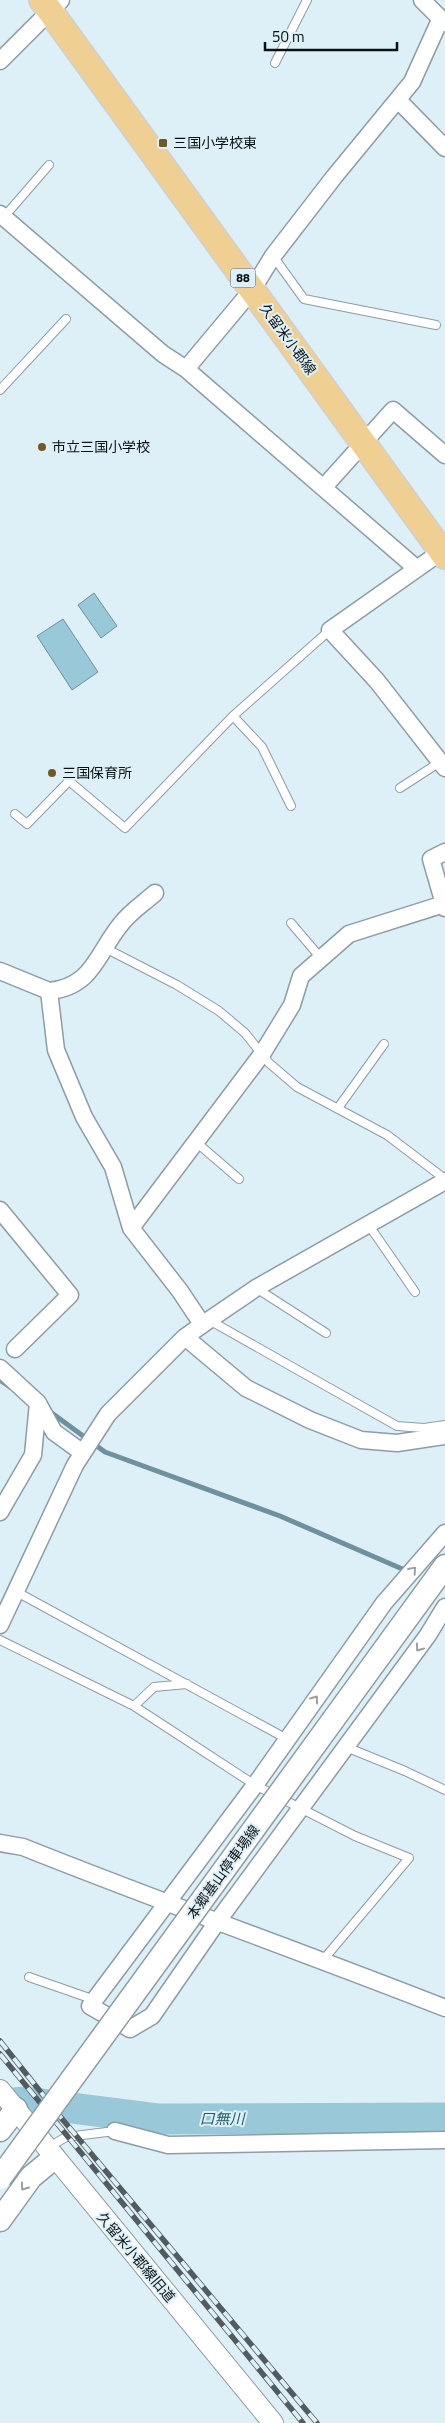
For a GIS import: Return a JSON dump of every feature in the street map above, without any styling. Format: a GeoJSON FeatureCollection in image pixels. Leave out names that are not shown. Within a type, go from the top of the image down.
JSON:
{"type":"FeatureCollection","features":[{"type":"Feature","properties":{"kind":"main road","name":"久留米小郡線"},"geometry":{"type":"LineString","coordinates":[[51,3],[252,290],[444,552]]}},
{"type":"Feature","properties":{"kind":"main road","name":"本郷基山停車場線"},"geometry":{"type":"LineString","coordinates":[[0,2178],[445,1566]]}},
{"type":"Feature","properties":{"kind":"main road"},"geometry":{"type":"LineString","coordinates":[[0,2130],[16,2109]]}},
{"type":"Feature","properties":{"kind":"main road"},"geometry":{"type":"LineString","coordinates":[[0,2220],[51,2153]]}},
{"type":"Feature","properties":{"kind":"street"},"geometry":{"type":"LineString","coordinates":[[186,370],[252,290],[274,256],[334,177],[412,82],[443,22],[422,0]]}},
{"type":"Feature","properties":{"kind":"street"},"geometry":{"type":"LineString","coordinates":[[0,61],[51,3]]}},
{"type":"Feature","properties":{"kind":"street"},"geometry":{"type":"LineString","coordinates":[[398,100],[445,148]]}},
{"type":"Feature","properties":{"kind":"street"},"geometry":{"type":"LineString","coordinates":[[2,216],[324,487],[416,568]]}},
{"type":"Feature","properties":{"kind":"street"},"geometry":{"type":"LineString","coordinates":[[324,487],[363,441],[393,410],[445,455]]}},
{"type":"Feature","properties":{"kind":"street"},"geometry":{"type":"LineString","coordinates":[[443,765],[377,681],[330,630],[416,568],[444,552]]}},
{"type":"Feature","properties":{"kind":"street"},"geometry":{"type":"LineString","coordinates":[[131,1228],[262,1054],[292,1005],[301,976],[320,957],[349,934],[444,906],[431,859],[445,852]]}},
{"type":"Feature","properties":{"kind":"street"},"geometry":{"type":"LineString","coordinates":[[0,971],[49,991],[65,989],[81,981],[122,923],[155,893]]}},
{"type":"Feature","properties":{"kind":"street"},"geometry":{"type":"LineString","coordinates":[[49,991],[56,1050],[84,1117],[112,1167],[131,1228],[205,1322]]}},
{"type":"Feature","properties":{"kind":"street"},"geometry":{"type":"LineString","coordinates":[[0,1625],[8,1598],[83,1453],[108,1414],[185,1337],[256,1288],[445,1180]]}},
{"type":"Feature","properties":{"kind":"street"},"geometry":{"type":"LineString","coordinates":[[0,1210],[70,1295],[15,1349]]}},
{"type":"Feature","properties":{"kind":"street"},"geometry":{"type":"LineString","coordinates":[[185,1337],[246,1388],[310,1420],[361,1440],[397,1443],[445,1436]]}},
{"type":"Feature","properties":{"kind":"street"},"geometry":{"type":"LineString","coordinates":[[0,1368],[38,1403],[54,1432],[83,1453]]}},
{"type":"Feature","properties":{"kind":"street"},"geometry":{"type":"LineString","coordinates":[[0,1512],[33,1455],[38,1403]]}},
{"type":"Feature","properties":{"kind":"street"},"geometry":{"type":"LineString","coordinates":[[445,1533],[384,1603],[254,1785],[90,2006],[130,2029],[152,2016],[217,1922],[428,1635],[445,1607]]}},
{"type":"Feature","properties":{"kind":"street"},"geometry":{"type":"LineString","coordinates":[[286,1739],[345,1747]]}},
{"type":"Feature","properties":{"kind":"street"},"geometry":{"type":"LineString","coordinates":[[0,1843],[23,1847],[165,1904],[323,1960],[445,2008]]}},
{"type":"Feature","properties":{"kind":"street","name":"久留米小郡線旧道"},"geometry":{"type":"LineString","coordinates":[[0,2090],[273,2423]]}},
{"type":"Feature","properties":{"kind":"street"},"geometry":{"type":"LineString","coordinates":[[115,2131],[168,2145],[445,2140]]}},
{"type":"Feature","properties":{"kind":"lane"},"geometry":{"type":"LineString","coordinates":[[275,63],[307,0]]}},
{"type":"Feature","properties":{"kind":"lane"},"geometry":{"type":"LineString","coordinates":[[2,216],[49,165]]}},
{"type":"Feature","properties":{"kind":"lane"},"geometry":{"type":"LineString","coordinates":[[274,256],[304,299],[436,325]]}},
{"type":"Feature","properties":{"kind":"lane"},"geometry":{"type":"LineString","coordinates":[[0,390],[66,319]]}},
{"type":"Feature","properties":{"kind":"lane"},"geometry":{"type":"LineString","coordinates":[[15,814],[27,824],[69,781],[125,828],[233,716],[330,630]]}},
{"type":"Feature","properties":{"kind":"lane"},"geometry":{"type":"LineString","coordinates":[[233,716],[262,747],[291,806]]}},
{"type":"Feature","properties":{"kind":"lane"},"geometry":{"type":"LineString","coordinates":[[400,788],[443,765]]}},
{"type":"Feature","properties":{"kind":"lane"},"geometry":{"type":"LineString","coordinates":[[291,923],[320,957]]}},
{"type":"Feature","properties":{"kind":"lane"},"geometry":{"type":"LineString","coordinates":[[105,948],[177,985],[219,1012],[245,1033],[269,1063],[297,1087],[387,1135],[445,1180]]}},
{"type":"Feature","properties":{"kind":"lane"},"geometry":{"type":"LineString","coordinates":[[338,1108],[384,1044]]}},
{"type":"Feature","properties":{"kind":"lane"},"geometry":{"type":"LineString","coordinates":[[196,1142],[239,1179]]}},
{"type":"Feature","properties":{"kind":"lane"},"geometry":{"type":"LineString","coordinates":[[368,1224],[415,1292]]}},
{"type":"Feature","properties":{"kind":"lane"},"geometry":{"type":"LineString","coordinates":[[256,1288],[326,1333]]}},
{"type":"Feature","properties":{"kind":"lane"},"geometry":{"type":"LineString","coordinates":[[205,1322],[396,1426],[424,1428],[445,1425]]}},
{"type":"Feature","properties":{"kind":"lane"},"geometry":{"type":"LineString","coordinates":[[8,1598],[188,1684],[286,1739]]}},
{"type":"Feature","properties":{"kind":"lane"},"geometry":{"type":"LineString","coordinates":[[0,1640],[134,1706],[254,1785],[355,1836],[409,1858],[323,1960]]}},
{"type":"Feature","properties":{"kind":"lane"},"geometry":{"type":"LineString","coordinates":[[134,1706],[154,1687],[188,1684]]}},
{"type":"Feature","properties":{"kind":"lane"},"geometry":{"type":"LineString","coordinates":[[345,1747],[405,1770],[445,1790]]}},
{"type":"Feature","properties":{"kind":"lane"},"geometry":{"type":"LineString","coordinates":[[29,1977],[95,2000]]}},
{"type":"Feature","properties":{"kind":"lane"},"geometry":{"type":"LineString","coordinates":[[51,2153],[66,2137],[115,2131]]}},
{"type":"Feature","properties":{"kind":"water"},"geometry":{"type":"Polygon","coordinates":[[[94,593],[117,626],[101,638],[78,605],[94,593]]]}},
{"type":"Feature","properties":{"kind":"water"},"geometry":{"type":"Polygon","coordinates":[[[63,619],[98,672],[72,690],[37,636],[63,619]]]}},
{"type":"Feature","properties":{"kind":"waterway"},"geometry":{"type":"LineString","coordinates":[[0,1380],[10,1387]]}},
{"type":"Feature","properties":{"kind":"waterway"},"geometry":{"type":"LineString","coordinates":[[49,1411],[105,1452],[280,1516],[407,1571]]}},
{"type":"Feature","properties":{"kind":"waterway","name":"口無川"},"geometry":{"type":"LineString","coordinates":[[0,2104],[26,2102],[159,2119],[445,2118]]}},
{"type":"Feature","properties":{"kind":"railway"},"geometry":{"type":"LineString","coordinates":[[0,2041],[63,2120],[317,2423]]}},
{"type":"Feature","properties":{"kind":"railway"},"geometry":{"type":"LineString","coordinates":[[0,2054],[303,2423]]}},
{"type":"Feature","properties":{"kind":"place","name":"三国小学校東"},"geometry":{"type":"Point","coordinates":[163,143]}},
{"type":"Feature","properties":{"kind":"place","name":"市立三国小学校"},"geometry":{"type":"Point","coordinates":[42,447]}},
{"type":"Feature","properties":{"kind":"place","name":"三国保育所"},"geometry":{"type":"Point","coordinates":[52,773]}}]}
